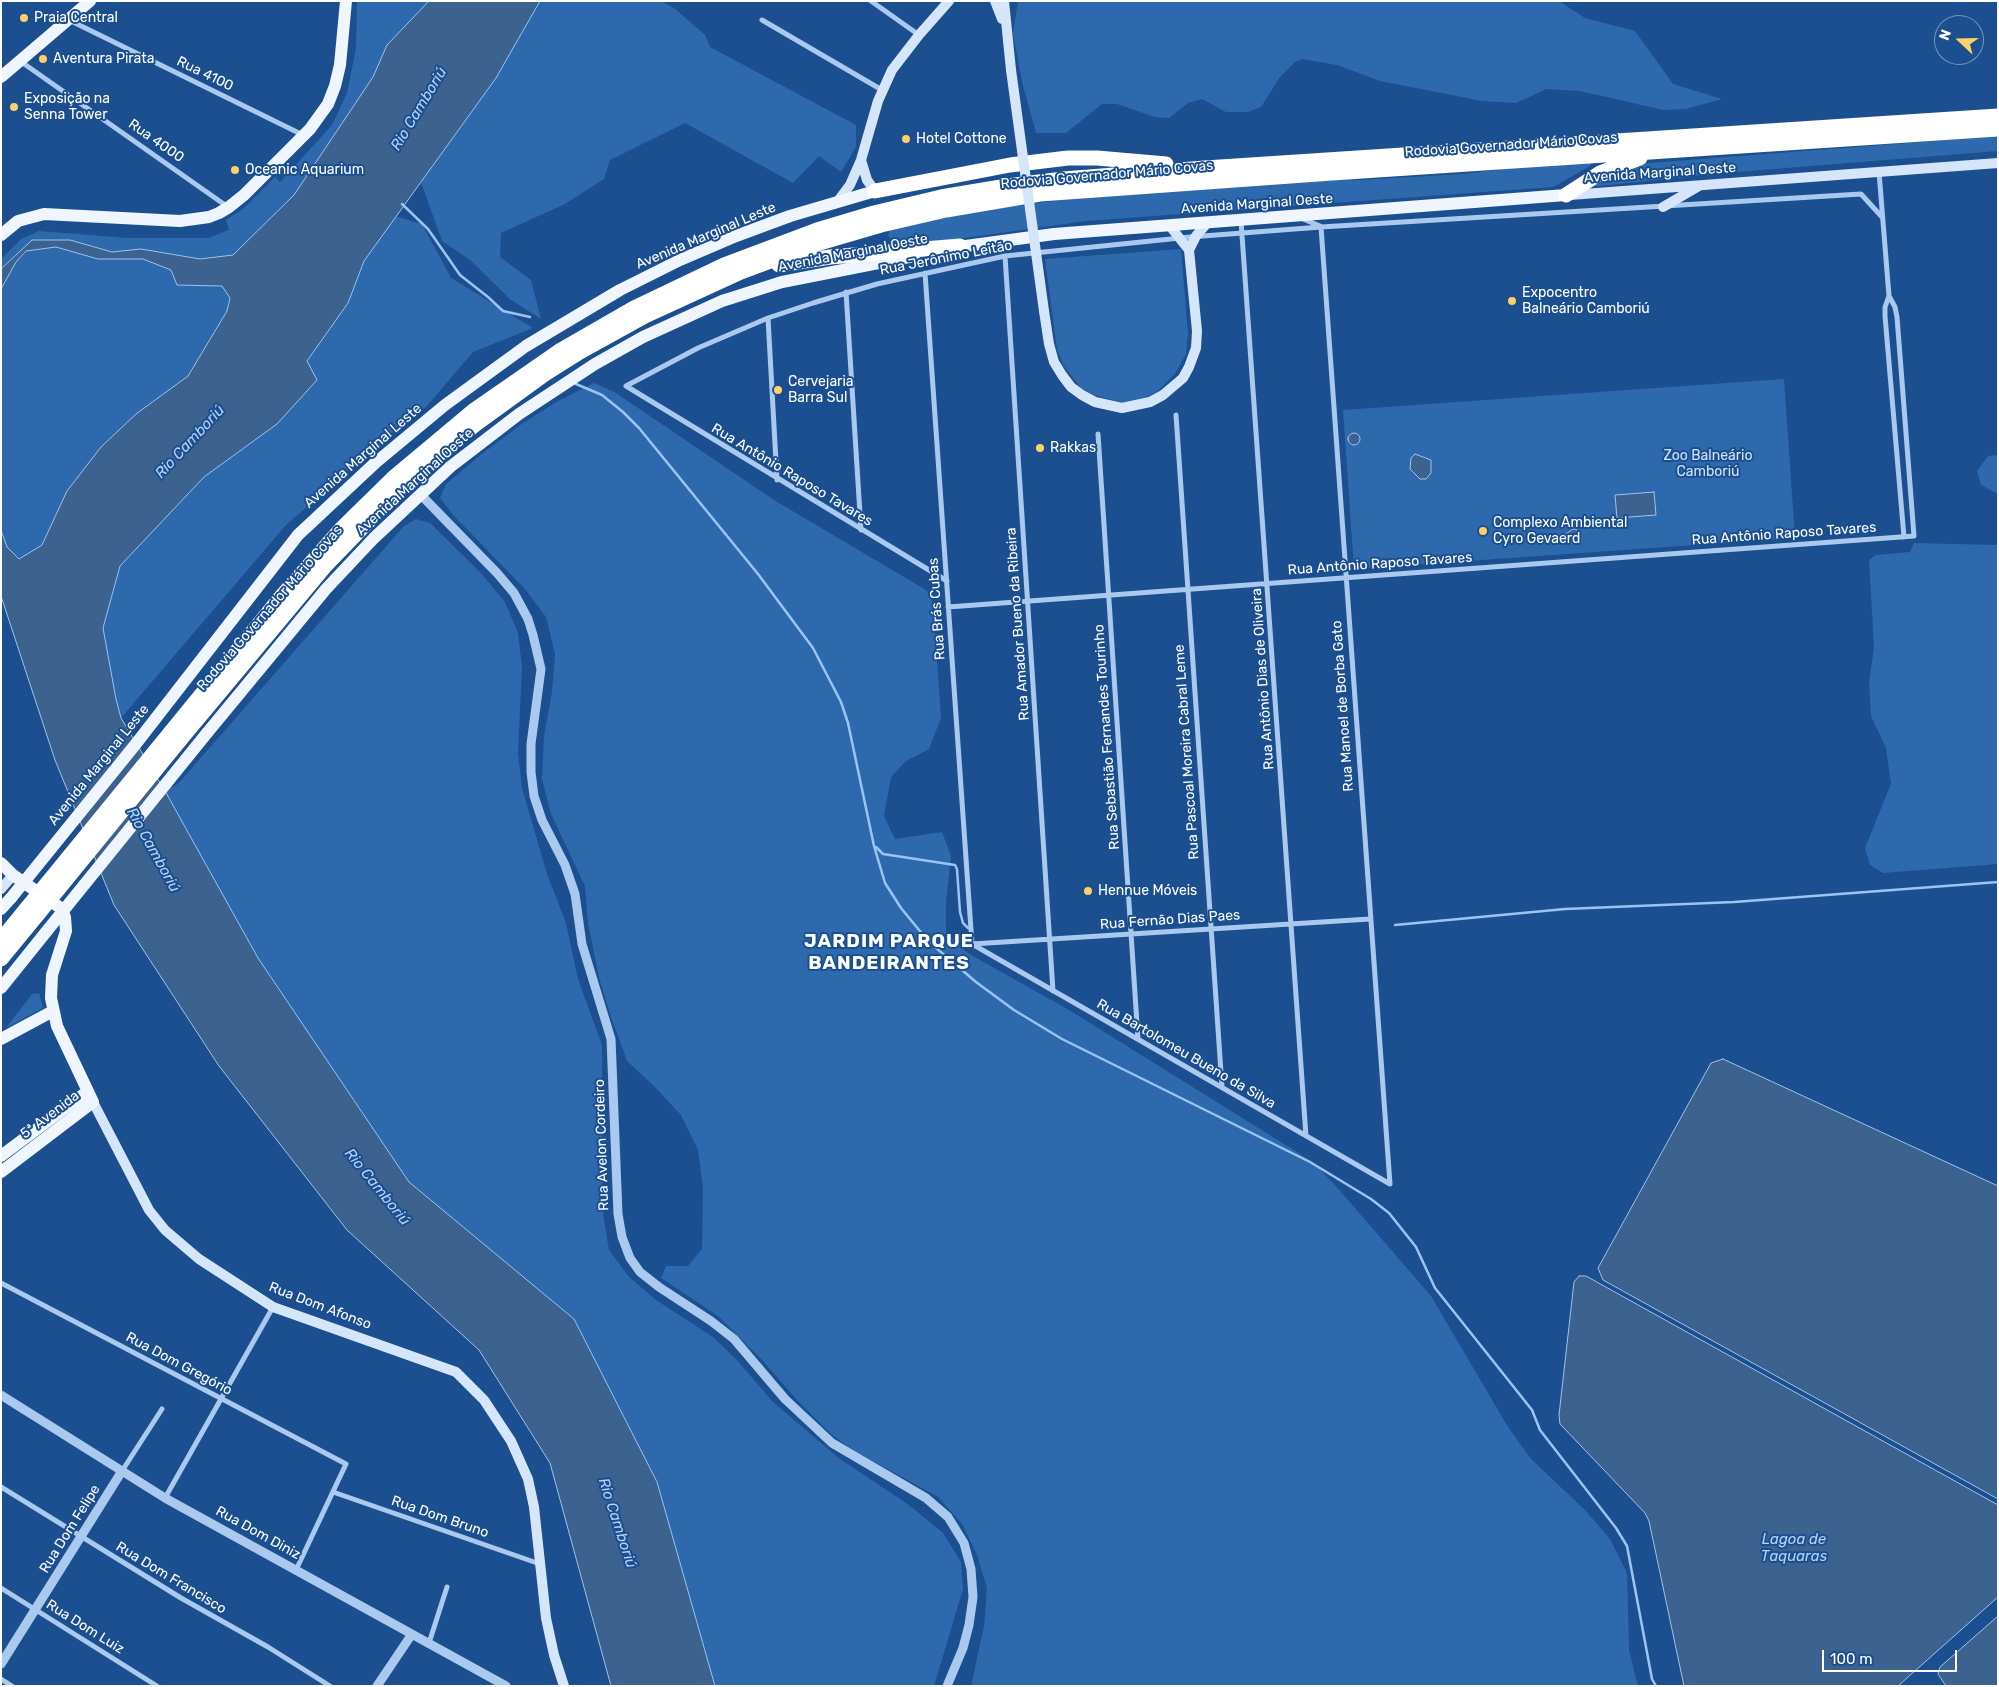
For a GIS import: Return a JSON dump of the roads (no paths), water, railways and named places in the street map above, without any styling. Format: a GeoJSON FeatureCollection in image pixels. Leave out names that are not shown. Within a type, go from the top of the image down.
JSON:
{"type":"FeatureCollection","features":[{"type":"Feature","properties":{"kind":"highway"},"geometry":{"type":"LineString","coordinates":[[1968,118],[1998,108]]}},
{"type":"Feature","properties":{"kind":"highway","name":"Rodovia Governador Mário Covas"},"geometry":{"type":"LineString","coordinates":[[1,959],[33,911],[175,736],[315,558],[393,478],[446,432],[496,393],[542,362],[614,318],[688,281],[757,251],[843,222],[902,206],[972,191],[1035,182],[1205,168],[1998,116]]}},
{"type":"Feature","properties":{"kind":"highway","name":"Rodovia Governador Mário Covas"},"geometry":{"type":"LineString","coordinates":[[175,736],[326,565],[389,500],[444,450],[512,396],[580,352],[645,316],[741,272],[816,244],[881,225],[946,210],[1040,194],[1998,129]]}},
{"type":"Feature","properties":{"kind":"highway"},"geometry":{"type":"LineString","coordinates":[[1566,195],[1600,173],[1660,151]]}},
{"type":"Feature","properties":{"kind":"highway"},"geometry":{"type":"LineString","coordinates":[[875,191],[1010,165],[1068,158],[1097,158],[1205,168]]}},
{"type":"Feature","properties":{"kind":"highway"},"geometry":{"type":"LineString","coordinates":[[741,272],[809,260],[960,246]]}},
{"type":"Feature","properties":{"kind":"highway","name":"Rodovia Governador Mário Covas"},"geometry":{"type":"LineString","coordinates":[[1,940],[33,911]]}},
{"type":"Feature","properties":{"kind":"main road"},"geometry":{"type":"LineString","coordinates":[[1,77],[90,1]]}},
{"type":"Feature","properties":{"kind":"main road"},"geometry":{"type":"LineString","coordinates":[[1,235],[18,221],[44,214],[180,221],[208,217],[229,207],[244,195],[304,135],[323,112],[335,86],[342,51],[346,1]]}},
{"type":"Feature","properties":{"kind":"main road"},"geometry":{"type":"LineString","coordinates":[[838,201],[850,185],[861,160],[882,90],[892,70],[919,35],[950,1]]}},
{"type":"Feature","properties":{"kind":"main road"},"geometry":{"type":"LineString","coordinates":[[940,11],[958,1]]}},
{"type":"Feature","properties":{"kind":"main road"},"geometry":{"type":"LineString","coordinates":[[995,1],[1006,30]]}},
{"type":"Feature","properties":{"kind":"main road"},"geometry":{"type":"LineString","coordinates":[[1004,1],[1011,70],[1049,344],[1054,362],[1071,387],[1095,402],[1122,408],[1150,402],[1169,391],[1183,378],[1189,368],[1196,348],[1197,331],[1189,250],[1196,236],[1208,222]]}},
{"type":"Feature","properties":{"kind":"main road"},"geometry":{"type":"LineString","coordinates":[[861,160],[867,180],[875,191]]}},
{"type":"Feature","properties":{"kind":"main road","name":"Avenida Marginal Oeste"},"geometry":{"type":"LineString","coordinates":[[1,988],[206,733],[326,589],[374,538],[420,494],[464,456],[534,403],[643,337],[722,301],[782,282],[960,246],[1054,234],[1208,222],[1241,226],[1259,218],[1998,163]]}},
{"type":"Feature","properties":{"kind":"main road"},"geometry":{"type":"LineString","coordinates":[[1663,207],[1702,185]]}},
{"type":"Feature","properties":{"kind":"main road","name":"Avenida Marginal Leste"},"geometry":{"type":"LineString","coordinates":[[6,894],[135,745],[298,535],[374,464],[445,406],[526,346],[613,294],[680,260],[790,216],[875,191]]}},
{"type":"Feature","properties":{"kind":"main road"},"geometry":{"type":"LineString","coordinates":[[1169,225],[1189,250]]}},
{"type":"Feature","properties":{"kind":"main road","name":"Rua Dom Afonso"},"geometry":{"type":"LineString","coordinates":[[1,862],[14,874],[62,909],[67,924],[50,988],[57,1026],[90,1096],[138,1190],[157,1222],[174,1240],[199,1259],[273,1307],[445,1367],[456,1372],[468,1382],[484,1400],[511,1441],[521,1461],[532,1496],[546,1618],[564,1686]]}},
{"type":"Feature","properties":{"kind":"main road","name":"Avenida Marginal Leste"},"geometry":{"type":"LineString","coordinates":[[1,910],[14,874]]}},
{"type":"Feature","properties":{"kind":"main road"},"geometry":{"type":"LineString","coordinates":[[1,1039],[53,1011]]}},
{"type":"Feature","properties":{"kind":"main road","name":"5ª Avenida"},"geometry":{"type":"LineString","coordinates":[[1,1156],[90,1096]]}},
{"type":"Feature","properties":{"kind":"main road","name":"5ª Avenida"},"geometry":{"type":"LineString","coordinates":[[1,1172],[90,1096]]}},
{"type":"Feature","properties":{"kind":"street"},"geometry":{"type":"LineString","coordinates":[[870,1],[919,35]]}},
{"type":"Feature","properties":{"kind":"street","name":"Rua 4100"},"geometry":{"type":"LineString","coordinates":[[69,20],[304,135]]}},
{"type":"Feature","properties":{"kind":"street"},"geometry":{"type":"LineString","coordinates":[[762,20],[882,90]]}},
{"type":"Feature","properties":{"kind":"street","name":"Rua 4000"},"geometry":{"type":"LineString","coordinates":[[20,61],[229,207]]}},
{"type":"Feature","properties":{"kind":"street"},"geometry":{"type":"LineString","coordinates":[[1879,172],[1888,296],[1885,316],[1904,537]]}},
{"type":"Feature","properties":{"kind":"street","name":"Rua Jerônimo Leitão"},"geometry":{"type":"LineString","coordinates":[[626,386],[698,348],[768,318],[846,292],[1005,256],[1196,236],[1241,226],[1248,232],[1861,194],[1882,217]]}},
{"type":"Feature","properties":{"kind":"street"},"geometry":{"type":"LineString","coordinates":[[1290,216],[1314,222],[1321,227]]}},
{"type":"Feature","properties":{"kind":"street"},"geometry":{"type":"LineString","coordinates":[[1242,247],[1248,232],[1259,218]]}},
{"type":"Feature","properties":{"kind":"street","name":"Rua Antônio Dias de Oliveira"},"geometry":{"type":"LineString","coordinates":[[1241,226],[1306,1136]]}},
{"type":"Feature","properties":{"kind":"street","name":"Rua Manoel de Borba Gato"},"geometry":{"type":"LineString","coordinates":[[1321,227],[1390,1184]]}},
{"type":"Feature","properties":{"kind":"street","name":"Rua Amador Bueno da Ribeira"},"geometry":{"type":"LineString","coordinates":[[1005,256],[1053,991]]}},
{"type":"Feature","properties":{"kind":"street","name":"Rua Brás Cubas"},"geometry":{"type":"LineString","coordinates":[[925,273],[972,944]]}},
{"type":"Feature","properties":{"kind":"street"},"geometry":{"type":"LineString","coordinates":[[846,292],[861,530]]}},
{"type":"Feature","properties":{"kind":"street","name":"Rua Antônio Raposo Tavares"},"geometry":{"type":"LineString","coordinates":[[948,607],[1914,536],[1897,316],[1895,307],[1888,296]]}},
{"type":"Feature","properties":{"kind":"street"},"geometry":{"type":"LineString","coordinates":[[768,318],[777,480]]}},
{"type":"Feature","properties":{"kind":"street","name":"Rua Antônio Raposo Tavares"},"geometry":{"type":"LineString","coordinates":[[626,386],[777,480],[947,581]]}},
{"type":"Feature","properties":{"kind":"street","name":"Rua Pascoal Moreira Cabral Leme"},"geometry":{"type":"LineString","coordinates":[[1176,415],[1222,1087]]}},
{"type":"Feature","properties":{"kind":"street","name":"Rua Sebastião Fernandes Tourinho"},"geometry":{"type":"LineString","coordinates":[[1098,434],[1138,1039]]}},
{"type":"Feature","properties":{"kind":"street","name":"Rua Avelon Cordeiro"},"geometry":{"type":"LineString","coordinates":[[420,494],[514,593],[528,618],[533,635],[541,669],[531,744],[531,772],[534,796],[542,820],[565,865],[575,894],[582,944],[611,1039],[618,1214],[622,1237],[630,1258],[646,1277],[734,1339],[785,1399],[832,1443],[926,1498],[948,1517],[964,1543],[971,1569],[973,1597],[964,1648],[948,1686]]}},
{"type":"Feature","properties":{"kind":"street","name":"Rua Fernão Dias Paes"},"geometry":{"type":"LineString","coordinates":[[972,944],[1370,919]]}},
{"type":"Feature","properties":{"kind":"street","name":"Rua Bartolomeu Bueno da Silva"},"geometry":{"type":"LineString","coordinates":[[972,944],[1390,1184]]}},
{"type":"Feature","properties":{"kind":"street","name":"Rua Dom Gregório"},"geometry":{"type":"LineString","coordinates":[[1,1284],[346,1464],[333,1492]]}},
{"type":"Feature","properties":{"kind":"street"},"geometry":{"type":"LineString","coordinates":[[165,1498],[273,1307]]}},
{"type":"Feature","properties":{"kind":"street","name":"Rua Dom Diniz"},"geometry":{"type":"LineString","coordinates":[[1,1395],[165,1498],[506,1686]]}},
{"type":"Feature","properties":{"kind":"street","name":"Rua Dom Felipe"},"geometry":{"type":"LineString","coordinates":[[1,1664],[162,1408]]}},
{"type":"Feature","properties":{"kind":"street","name":"Rua Dom Francisco"},"geometry":{"type":"LineString","coordinates":[[1,1487],[181,1598],[268,1646],[330,1686]]}},
{"type":"Feature","properties":{"kind":"street"},"geometry":{"type":"LineString","coordinates":[[296,1570],[333,1492]]}},
{"type":"Feature","properties":{"kind":"street","name":"Rua Dom Bruno"},"geometry":{"type":"LineString","coordinates":[[333,1492],[540,1564]]}},
{"type":"Feature","properties":{"kind":"street"},"geometry":{"type":"LineString","coordinates":[[429,1643],[447,1587]]}},
{"type":"Feature","properties":{"kind":"street","name":"Rua Dom Luiz"},"geometry":{"type":"LineString","coordinates":[[1,1588],[157,1686]]}},
{"type":"Feature","properties":{"kind":"street"},"geometry":{"type":"LineString","coordinates":[[377,1686],[412,1634]]}},
{"type":"Feature","properties":{"kind":"street"},"geometry":{"type":"LineString","coordinates":[[1,1679],[12,1686]]}},
{"type":"Feature","properties":{"kind":"water","name":"Rio Camboriú"},"geometry":{"type":"Polygon","coordinates":[[[429,1],[540,1],[496,78],[364,261],[348,303],[307,361],[317,380],[277,424],[204,477],[120,566],[103,628],[121,718],[165,791],[258,958],[409,1182],[574,1319],[657,1482],[715,1686],[611,1686],[550,1463],[479,1350],[347,1230],[219,1066],[114,905],[55,760],[1,596],[1,530],[7,547],[19,559],[42,545],[67,491],[101,447],[136,414],[188,376],[227,311],[230,298],[222,286],[177,285],[171,270],[143,259],[98,259],[56,247],[26,251],[16,262],[1,289],[1,269],[32,240],[70,240],[112,252],[141,249],[200,259],[233,255],[294,195],[373,77],[387,45],[429,1]]]}},
{"type":"Feature","properties":{"kind":"water"},"geometry":{"type":"Polygon","coordinates":[[[1356,433],[1359,434],[1359,444],[1352,445],[1349,444],[1348,437],[1349,434],[1356,433]]]}},
{"type":"Feature","properties":{"kind":"water"},"geometry":{"type":"Polygon","coordinates":[[[1415,454],[1431,460],[1431,473],[1426,479],[1420,479],[1410,469],[1411,458],[1415,454]]]}},
{"type":"Feature","properties":{"kind":"water"},"geometry":{"type":"Polygon","coordinates":[[[1654,492],[1656,515],[1617,518],[1615,495],[1654,492]]]}},
{"type":"Feature","properties":{"kind":"water"},"geometry":{"type":"Polygon","coordinates":[[[1573,529],[1577,530],[1578,534],[1575,542],[1567,544],[1565,539],[1561,538],[1558,545],[1552,543],[1553,535],[1566,534],[1573,529]]]}},
{"type":"Feature","properties":{"kind":"water"},"geometry":{"type":"Polygon","coordinates":[[[1723,1059],[1998,1186],[1998,1499],[1603,1280],[1598,1268],[1711,1063],[1723,1059]]]}},
{"type":"Feature","properties":{"kind":"water","name":"Lagoa de Taquaras"},"geometry":{"type":"Polygon","coordinates":[[[1579,1276],[1586,1276],[1998,1505],[1998,1597],[1898,1686],[1684,1686],[1649,1521],[1645,1513],[1560,1424],[1559,1415],[1574,1282],[1579,1276]]]}},
{"type":"Feature","properties":{"kind":"water"},"geometry":{"type":"Polygon","coordinates":[[[1998,1616],[1998,1686],[1946,1686],[1938,1674],[1940,1667],[1998,1616]]]}},
{"type":"Feature","properties":{"kind":"waterway"},"geometry":{"type":"LineString","coordinates":[[402,204],[428,229],[460,275],[503,311],[530,317]]}},
{"type":"Feature","properties":{"kind":"waterway"},"geometry":{"type":"LineString","coordinates":[[576,384],[602,395],[639,428],[758,574],[813,648],[841,702],[848,723],[874,846],[885,883],[901,908],[928,941],[976,982],[1014,1010],[1062,1039],[1310,1162],[1371,1199],[1389,1213],[1416,1247],[1435,1288],[1532,1410],[1540,1430],[1616,1528],[1627,1546],[1652,1679],[1656,1686]]}},
{"type":"Feature","properties":{"kind":"waterway"},"geometry":{"type":"LineString","coordinates":[[876,847],[883,854],[955,865],[957,869],[960,912],[963,923],[968,928]]}},
{"type":"Feature","properties":{"kind":"waterway"},"geometry":{"type":"LineString","coordinates":[[1395,925],[1565,909],[1734,902],[1998,882]]}},
{"type":"Feature","properties":{"kind":"place","name":"Praia Central"},"geometry":{"type":"Point","coordinates":[24,18]}},
{"type":"Feature","properties":{"kind":"place","name":"Aventura Pirata"},"geometry":{"type":"Point","coordinates":[43,59]}},
{"type":"Feature","properties":{"kind":"place","name":"Exposição na Senna Tower"},"geometry":{"type":"Point","coordinates":[14,107]}},
{"type":"Feature","properties":{"kind":"place","name":"Hotel Cottone"},"geometry":{"type":"Point","coordinates":[906,139]}},
{"type":"Feature","properties":{"kind":"place","name":"Oceanic Aquarium"},"geometry":{"type":"Point","coordinates":[235,170]}},
{"type":"Feature","properties":{"kind":"place","name":"Expocentro Balneário Camboriú"},"geometry":{"type":"Point","coordinates":[1512,301]}},
{"type":"Feature","properties":{"kind":"place","name":"Cervejaria Barra Sul"},"geometry":{"type":"Point","coordinates":[778,390]}},
{"type":"Feature","properties":{"kind":"place","name":"Rakkas"},"geometry":{"type":"Point","coordinates":[1040,448]}},
{"type":"Feature","properties":{"kind":"place","name":"Complexo Ambiental Cyro Gevaerd"},"geometry":{"type":"Point","coordinates":[1483,531]}},
{"type":"Feature","properties":{"kind":"place","name":"Hennue Móveis"},"geometry":{"type":"Point","coordinates":[1088,891]}},
{"type":"Feature","properties":{"kind":"district","name":"JARDIM PARQUE BANDEIRANTES"},"geometry":{"type":"Point","coordinates":[889,953]}},
{"type":"Feature","properties":{"kind":"park label","name":"Zoo Balneário Camboriú"},"geometry":{"type":"Point","coordinates":[1708,464]}}]}
